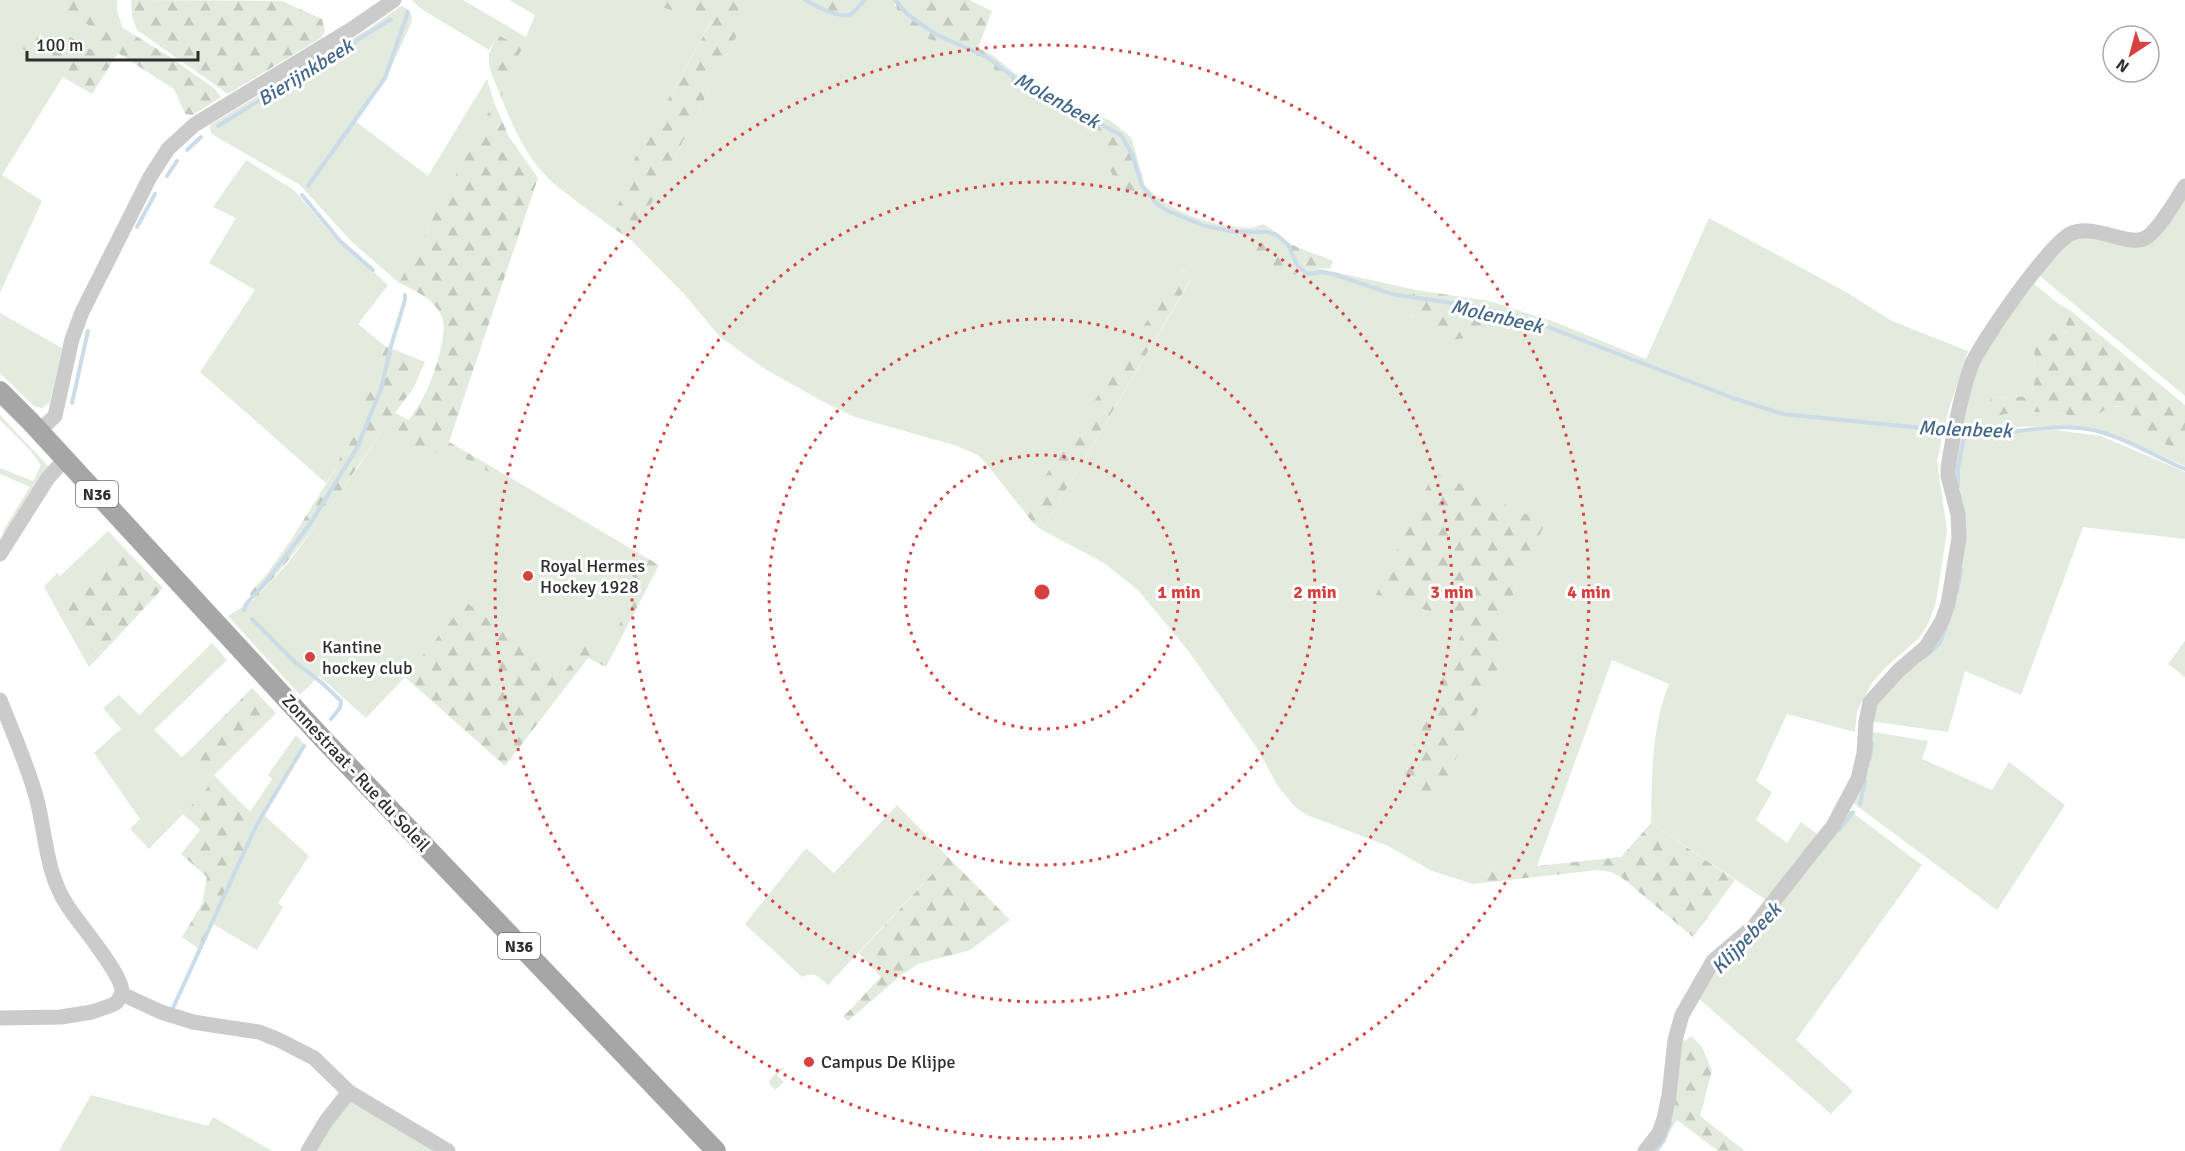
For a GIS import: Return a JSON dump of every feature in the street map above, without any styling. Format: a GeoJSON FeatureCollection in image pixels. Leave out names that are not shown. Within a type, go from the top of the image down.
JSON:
{"type":"FeatureCollection","features":[{"type":"Feature","properties":{"kind":"main road","name":"Zonnestraat - Rue du Soleil"},"geometry":{"type":"LineString","coordinates":[[0,392],[39,431],[337,754],[716,1151]]}},
{"type":"Feature","properties":{"kind":"street"},"geometry":{"type":"LineString","coordinates":[[39,431],[55,416],[72,339],[81,312],[150,177],[168,149],[194,125],[352,29],[394,0]]}},
{"type":"Feature","properties":{"kind":"street"},"geometry":{"type":"LineString","coordinates":[[1645,1151],[1659,1133],[1664,1119],[1675,1040],[1682,1015],[1713,961],[1754,926],[1833,826],[1858,779],[1864,753],[1870,702],[1899,669],[1926,647],[1942,621],[1948,604],[1959,538],[1958,514],[1948,476],[1955,433],[1971,367],[1977,354],[2022,288],[2060,240],[2068,234],[2085,230],[2100,231],[2133,240],[2145,238],[2155,230],[2185,186]]}},
{"type":"Feature","properties":{"kind":"street"},"geometry":{"type":"LineString","coordinates":[[0,554],[48,478],[65,459]]}},
{"type":"Feature","properties":{"kind":"street"},"geometry":{"type":"LineString","coordinates":[[0,700],[37,800],[47,858],[57,885],[66,904],[90,936],[122,987],[122,994],[117,1002],[77,1015],[0,1018]]}},
{"type":"Feature","properties":{"kind":"street"},"geometry":{"type":"LineString","coordinates":[[122,994],[152,1008],[193,1022],[259,1032],[279,1040],[314,1058],[349,1092],[448,1151]]}},
{"type":"Feature","properties":{"kind":"street"},"geometry":{"type":"LineString","coordinates":[[308,1151],[326,1121],[349,1092]]}},
{"type":"Feature","properties":{"kind":"green space"},"geometry":{"type":"Polygon","coordinates":[[[0,0],[53,0],[101,34],[92,50],[58,50],[39,47],[69,67],[2,175],[42,201],[0,293],[0,0]]]}},
{"type":"Feature","properties":{"kind":"green space"},"geometry":{"type":"Polygon","coordinates":[[[53,0],[97,0],[92,9],[167,55],[214,88],[221,97],[193,115],[185,114],[174,89],[118,53],[92,94],[63,77],[69,67],[39,47],[33,56],[18,45],[27,30],[58,50],[67,35],[92,50],[101,34],[53,0]]]}},
{"type":"Feature","properties":{"kind":"green space"},"geometry":{"type":"Polygon","coordinates":[[[97,0],[117,0],[117,11],[123,29],[92,9],[97,0]]]}},
{"type":"Feature","properties":{"kind":"green space"},"geometry":{"type":"Polygon","coordinates":[[[131,0],[282,1],[322,19],[325,31],[321,38],[228,94],[137,30],[132,17],[131,0]]]}},
{"type":"Feature","properties":{"kind":"green space"},"geometry":{"type":"Polygon","coordinates":[[[411,0],[463,0],[526,37],[535,15],[509,0],[638,0],[711,21],[620,186],[626,189],[609,225],[541,171],[515,130],[501,97],[523,43],[512,42],[498,35],[489,50],[423,10],[411,0]]]}},
{"type":"Feature","properties":{"kind":"green space"},"geometry":{"type":"Polygon","coordinates":[[[638,0],[755,0],[632,241],[609,225],[625,189],[619,187],[711,22],[638,0]]]}},
{"type":"Feature","properties":{"kind":"green space"},"geometry":{"type":"Polygon","coordinates":[[[755,0],[806,0],[840,13],[866,0],[895,0],[895,5],[907,28],[929,39],[973,54],[1022,89],[1063,109],[1071,125],[1104,156],[1127,204],[1145,186],[1168,204],[1194,217],[1223,225],[1252,228],[1248,242],[1254,253],[1298,276],[1308,267],[1317,268],[1416,290],[1407,307],[1412,318],[1488,319],[1489,301],[1555,322],[1646,359],[1709,218],[1846,292],[1892,321],[1968,351],[1947,415],[1937,461],[1947,531],[1936,602],[1928,624],[1919,638],[1885,668],[1872,683],[1857,711],[1855,732],[1787,714],[1756,781],[1772,792],[1756,820],[1787,843],[1801,822],[1817,834],[1769,902],[1651,823],[1652,770],[1656,735],[1669,684],[1612,660],[1537,866],[1528,865],[1473,874],[1473,884],[1432,871],[1388,846],[1307,815],[1295,807],[1277,785],[1259,751],[1187,649],[1138,590],[1104,563],[1042,530],[1191,280],[1190,275],[1182,269],[1023,510],[978,455],[954,445],[855,417],[765,369],[720,337],[685,295],[632,241],[755,0]],[[1545,523],[1467,622],[1398,782],[1513,632],[1499,626],[1545,523]]]}},
{"type":"Feature","properties":{"kind":"green space"},"geometry":{"type":"Polygon","coordinates":[[[806,0],[866,0],[839,13],[806,0]]]}},
{"type":"Feature","properties":{"kind":"green space"},"geometry":{"type":"Polygon","coordinates":[[[895,0],[969,0],[992,11],[978,48],[994,56],[1013,72],[1057,97],[1111,121],[1126,133],[1132,139],[1145,186],[1127,204],[1104,156],[1071,125],[1063,109],[1022,89],[973,54],[929,39],[907,28],[899,18],[895,0]]]}},
{"type":"Feature","properties":{"kind":"green space"},"geometry":{"type":"Polygon","coordinates":[[[401,6],[410,12],[411,24],[385,80],[355,121],[428,176],[487,79],[494,102],[399,283],[351,241],[300,185],[215,136],[211,133],[210,125],[370,28],[401,6]]]}},
{"type":"Feature","properties":{"kind":"green space"},"geometry":{"type":"Polygon","coordinates":[[[498,35],[512,42],[514,38],[524,43],[501,97],[489,66],[490,52],[498,35]]]}},
{"type":"Feature","properties":{"kind":"green space"},"geometry":{"type":"Polygon","coordinates":[[[494,102],[509,137],[538,178],[449,442],[499,471],[496,476],[457,454],[426,452],[382,430],[322,518],[255,599],[249,594],[291,540],[334,471],[358,420],[385,346],[425,362],[414,387],[395,413],[409,420],[426,392],[442,344],[442,317],[430,301],[399,283],[494,102]]]}},
{"type":"Feature","properties":{"kind":"green space"},"geometry":{"type":"Polygon","coordinates":[[[246,160],[294,190],[334,237],[388,285],[358,324],[385,346],[345,451],[326,483],[200,372],[255,290],[209,263],[236,218],[213,207],[246,160]]]}},
{"type":"Feature","properties":{"kind":"green space"},"geometry":{"type":"Polygon","coordinates":[[[2185,189],[2185,396],[2040,274],[2077,235],[2134,246],[2185,189]]]}},
{"type":"Feature","properties":{"kind":"green space"},"geometry":{"type":"Polygon","coordinates":[[[1263,224],[1291,244],[1333,261],[1330,269],[1308,267],[1298,276],[1257,256],[1249,247],[1248,239],[1252,228],[1263,224]]]}},
{"type":"Feature","properties":{"kind":"green space"},"geometry":{"type":"Polygon","coordinates":[[[1181,269],[1190,275],[1191,279],[1042,530],[1023,510],[1181,269]]]}},
{"type":"Feature","properties":{"kind":"green space"},"geometry":{"type":"Polygon","coordinates":[[[2034,284],[2071,311],[2066,322],[2067,330],[2061,335],[2034,342],[2035,379],[2031,396],[1993,398],[2010,412],[2033,410],[2091,418],[2109,406],[2123,407],[2136,428],[2153,441],[2185,450],[2185,466],[2128,441],[2087,427],[1959,428],[1980,354],[2034,284]]]}},
{"type":"Feature","properties":{"kind":"green space"},"geometry":{"type":"Polygon","coordinates":[[[1416,290],[1489,301],[1487,319],[1479,336],[1451,340],[1422,327],[1406,311],[1406,303],[1416,290]]]}},
{"type":"Feature","properties":{"kind":"green space"},"geometry":{"type":"Polygon","coordinates":[[[2071,311],[2185,405],[2185,450],[2153,441],[2136,428],[2123,407],[2118,406],[2102,411],[2091,419],[2038,412],[1986,418],[1985,405],[1993,398],[2031,396],[2035,379],[2034,342],[2046,332],[2061,335],[2067,331],[2066,322],[2071,311]]]}},
{"type":"Feature","properties":{"kind":"green space"},"geometry":{"type":"Polygon","coordinates":[[[0,313],[62,348],[50,402],[42,408],[34,406],[0,373],[0,313]]]}},
{"type":"Feature","properties":{"kind":"green space"},"geometry":{"type":"Polygon","coordinates":[[[0,415],[49,467],[0,545],[4,529],[30,487],[0,474],[0,468],[33,481],[41,465],[30,450],[0,420],[0,415]]]}},
{"type":"Feature","properties":{"kind":"green space"},"geometry":{"type":"Polygon","coordinates":[[[382,430],[441,452],[457,454],[496,476],[499,471],[640,554],[630,575],[642,582],[602,658],[585,647],[561,676],[466,602],[405,677],[366,718],[319,676],[300,695],[228,616],[255,599],[289,562],[359,466],[382,430]]]}},
{"type":"Feature","properties":{"kind":"green space"},"geometry":{"type":"Polygon","coordinates":[[[2054,430],[2101,436],[2185,472],[2185,539],[2083,527],[2021,695],[1965,671],[1948,732],[1869,721],[1876,699],[1935,645],[1962,548],[1951,477],[1960,435],[2054,430]]]}},
{"type":"Feature","properties":{"kind":"green space"},"geometry":{"type":"Polygon","coordinates":[[[1434,472],[1545,523],[1499,626],[1514,632],[1437,800],[1398,782],[1467,622],[1376,595],[1434,472]]]}},
{"type":"Feature","properties":{"kind":"green space"},"geometry":{"type":"Polygon","coordinates":[[[108,531],[125,549],[67,608],[97,659],[89,667],[44,587],[57,573],[60,576],[108,531]]]}},
{"type":"Feature","properties":{"kind":"green space"},"geometry":{"type":"Polygon","coordinates":[[[125,549],[163,588],[97,659],[67,608],[125,549]]]}},
{"type":"Feature","properties":{"kind":"green space"},"geometry":{"type":"Polygon","coordinates":[[[640,554],[659,565],[606,667],[588,658],[505,766],[405,677],[466,602],[561,676],[585,646],[602,657],[642,582],[630,575],[640,554]]]}},
{"type":"Feature","properties":{"kind":"green space"},"geometry":{"type":"Polygon","coordinates":[[[2185,641],[2185,677],[2168,664],[2185,641]]]}},
{"type":"Feature","properties":{"kind":"green space"},"geometry":{"type":"Polygon","coordinates":[[[212,643],[227,660],[154,730],[182,757],[191,749],[197,755],[208,781],[214,775],[250,812],[272,779],[268,775],[296,735],[304,744],[263,814],[309,856],[278,903],[283,907],[257,950],[213,924],[256,826],[211,785],[149,849],[130,829],[140,819],[94,753],[121,729],[103,708],[119,695],[139,715],[212,643]]]}},
{"type":"Feature","properties":{"kind":"green space"},"geometry":{"type":"Polygon","coordinates":[[[252,688],[276,713],[208,781],[192,766],[197,755],[191,749],[252,688]]]}},
{"type":"Feature","properties":{"kind":"green space"},"geometry":{"type":"Polygon","coordinates":[[[1867,731],[1928,741],[1922,759],[1992,790],[2009,762],[2065,805],[1997,910],[1853,803],[1867,731]]]}},
{"type":"Feature","properties":{"kind":"green space"},"geometry":{"type":"Polygon","coordinates":[[[211,784],[256,826],[213,924],[199,949],[182,937],[202,904],[207,877],[181,854],[200,830],[183,814],[211,784]]]}},
{"type":"Feature","properties":{"kind":"green space"},"geometry":{"type":"Polygon","coordinates":[[[897,805],[948,857],[828,985],[816,975],[810,974],[802,977],[745,924],[806,848],[834,873],[897,805]]]}},
{"type":"Feature","properties":{"kind":"green space"},"geometry":{"type":"Polygon","coordinates":[[[1849,810],[1922,865],[1796,1040],[1853,1091],[1831,1114],[1697,997],[1705,980],[1849,810]]]}},
{"type":"Feature","properties":{"kind":"green space"},"geometry":{"type":"Polygon","coordinates":[[[1651,823],[1735,880],[1693,937],[1621,877],[1611,872],[1598,870],[1473,884],[1473,874],[1528,865],[1621,857],[1651,823]]]}},
{"type":"Feature","properties":{"kind":"green space"},"geometry":{"type":"Polygon","coordinates":[[[948,857],[1010,920],[970,950],[918,964],[900,976],[848,1021],[843,1017],[881,977],[859,953],[948,857]]]}},
{"type":"Feature","properties":{"kind":"green space"},"geometry":{"type":"Polygon","coordinates":[[[1691,1036],[1702,1047],[1712,1070],[1700,1116],[1745,1151],[1718,1151],[1677,1120],[1657,1151],[1651,1151],[1679,1037],[1685,1041],[1691,1036]]]}},
{"type":"Feature","properties":{"kind":"green space"},"geometry":{"type":"Polygon","coordinates":[[[782,1067],[784,1069],[777,1075],[784,1082],[775,1090],[769,1083],[782,1067]]]}},
{"type":"Feature","properties":{"kind":"green space"},"geometry":{"type":"Polygon","coordinates":[[[91,1095],[208,1126],[213,1117],[272,1151],[59,1151],[91,1095]]]}},
{"type":"Feature","properties":{"kind":"green space"},"geometry":{"type":"Polygon","coordinates":[[[354,1101],[438,1151],[310,1151],[341,1105],[354,1101]]]}},
{"type":"Feature","properties":{"kind":"waterway","name":"Molenbeek"},"geometry":{"type":"LineString","coordinates":[[805,0],[841,15],[853,13],[865,0]]}},
{"type":"Feature","properties":{"kind":"waterway","name":"Molenbeek"},"geometry":{"type":"LineString","coordinates":[[895,0],[907,14],[935,34],[987,57],[1016,79],[1121,135],[1132,154],[1142,186],[1157,204],[1205,226],[1236,232],[1268,232],[1278,236],[1288,245],[1297,265],[1307,274],[1322,272],[1333,274],[1392,294],[1484,308],[1527,319],[1733,398],[1783,414],[1952,431]]}},
{"type":"Feature","properties":{"kind":"waterway"},"geometry":{"type":"LineString","coordinates":[[308,186],[385,78],[408,12]]}},
{"type":"Feature","properties":{"kind":"waterway","name":"Bierijnkbeek"},"geometry":{"type":"LineString","coordinates":[[218,126],[391,19]]}},
{"type":"Feature","properties":{"kind":"waterway","name":"Bierijnkbeek"},"geometry":{"type":"LineString","coordinates":[[187,150],[201,137]]}},
{"type":"Feature","properties":{"kind":"waterway","name":"Bierijnkbeek"},"geometry":{"type":"LineString","coordinates":[[167,176],[177,161]]}},
{"type":"Feature","properties":{"kind":"waterway","name":"Bierijnkbeek"},"geometry":{"type":"LineString","coordinates":[[137,227],[155,194]]}},
{"type":"Feature","properties":{"kind":"waterway"},"geometry":{"type":"LineString","coordinates":[[302,195],[340,241],[373,270]]}},
{"type":"Feature","properties":{"kind":"waterway"},"geometry":{"type":"LineString","coordinates":[[244,610],[246,604],[310,524],[357,448],[381,389],[405,295]]}},
{"type":"Feature","properties":{"kind":"waterway","name":"Bierijnkbeek"},"geometry":{"type":"LineString","coordinates":[[72,403],[88,331]]}},
{"type":"Feature","properties":{"kind":"waterway","name":"Molenbeek"},"geometry":{"type":"LineString","coordinates":[[1959,432],[1991,434],[2072,427],[2088,429],[2124,441],[2185,469]]}},
{"type":"Feature","properties":{"kind":"waterway","name":"Klijpebeek"},"geometry":{"type":"LineString","coordinates":[[1958,486],[1958,468],[1965,433]]}},
{"type":"Feature","properties":{"kind":"waterway","name":"Klijpebeek"},"geometry":{"type":"LineString","coordinates":[[1957,592],[1961,570]]}},
{"type":"Feature","properties":{"kind":"waterway"},"geometry":{"type":"LineString","coordinates":[[252,619],[296,663],[341,701],[340,708],[331,719]]}},
{"type":"Feature","properties":{"kind":"waterway","name":"Klijpebeek"},"geometry":{"type":"LineString","coordinates":[[1925,657],[1939,644],[1946,628]]}},
{"type":"Feature","properties":{"kind":"waterway","name":"Klijpebeek"},"geometry":{"type":"LineString","coordinates":[[1870,759],[1872,743]]}},
{"type":"Feature","properties":{"kind":"waterway"},"geometry":{"type":"LineString","coordinates":[[173,1008],[256,826],[304,746]]}},
{"type":"Feature","properties":{"kind":"waterway","name":"Klijpebeek"},"geometry":{"type":"LineString","coordinates":[[1860,804],[1865,781]]}},
{"type":"Feature","properties":{"kind":"waterway","name":"Klijpebeek"},"geometry":{"type":"LineString","coordinates":[[1839,830],[1853,812]]}},
{"type":"Feature","properties":{"kind":"waterway","name":"Klijpebeek"},"geometry":{"type":"LineString","coordinates":[[1656,1151],[1664,1140],[1670,1123]]}},
{"type":"Feature","properties":{"kind":"place","name":"Royal Hermes Hockey 1928"},"geometry":{"type":"Point","coordinates":[528,576]}},
{"type":"Feature","properties":{"kind":"place","name":"Kantine hockey club"},"geometry":{"type":"Point","coordinates":[310,657]}},
{"type":"Feature","properties":{"kind":"place","name":"Campus De Klijpe"},"geometry":{"type":"Point","coordinates":[809,1062]}}]}
